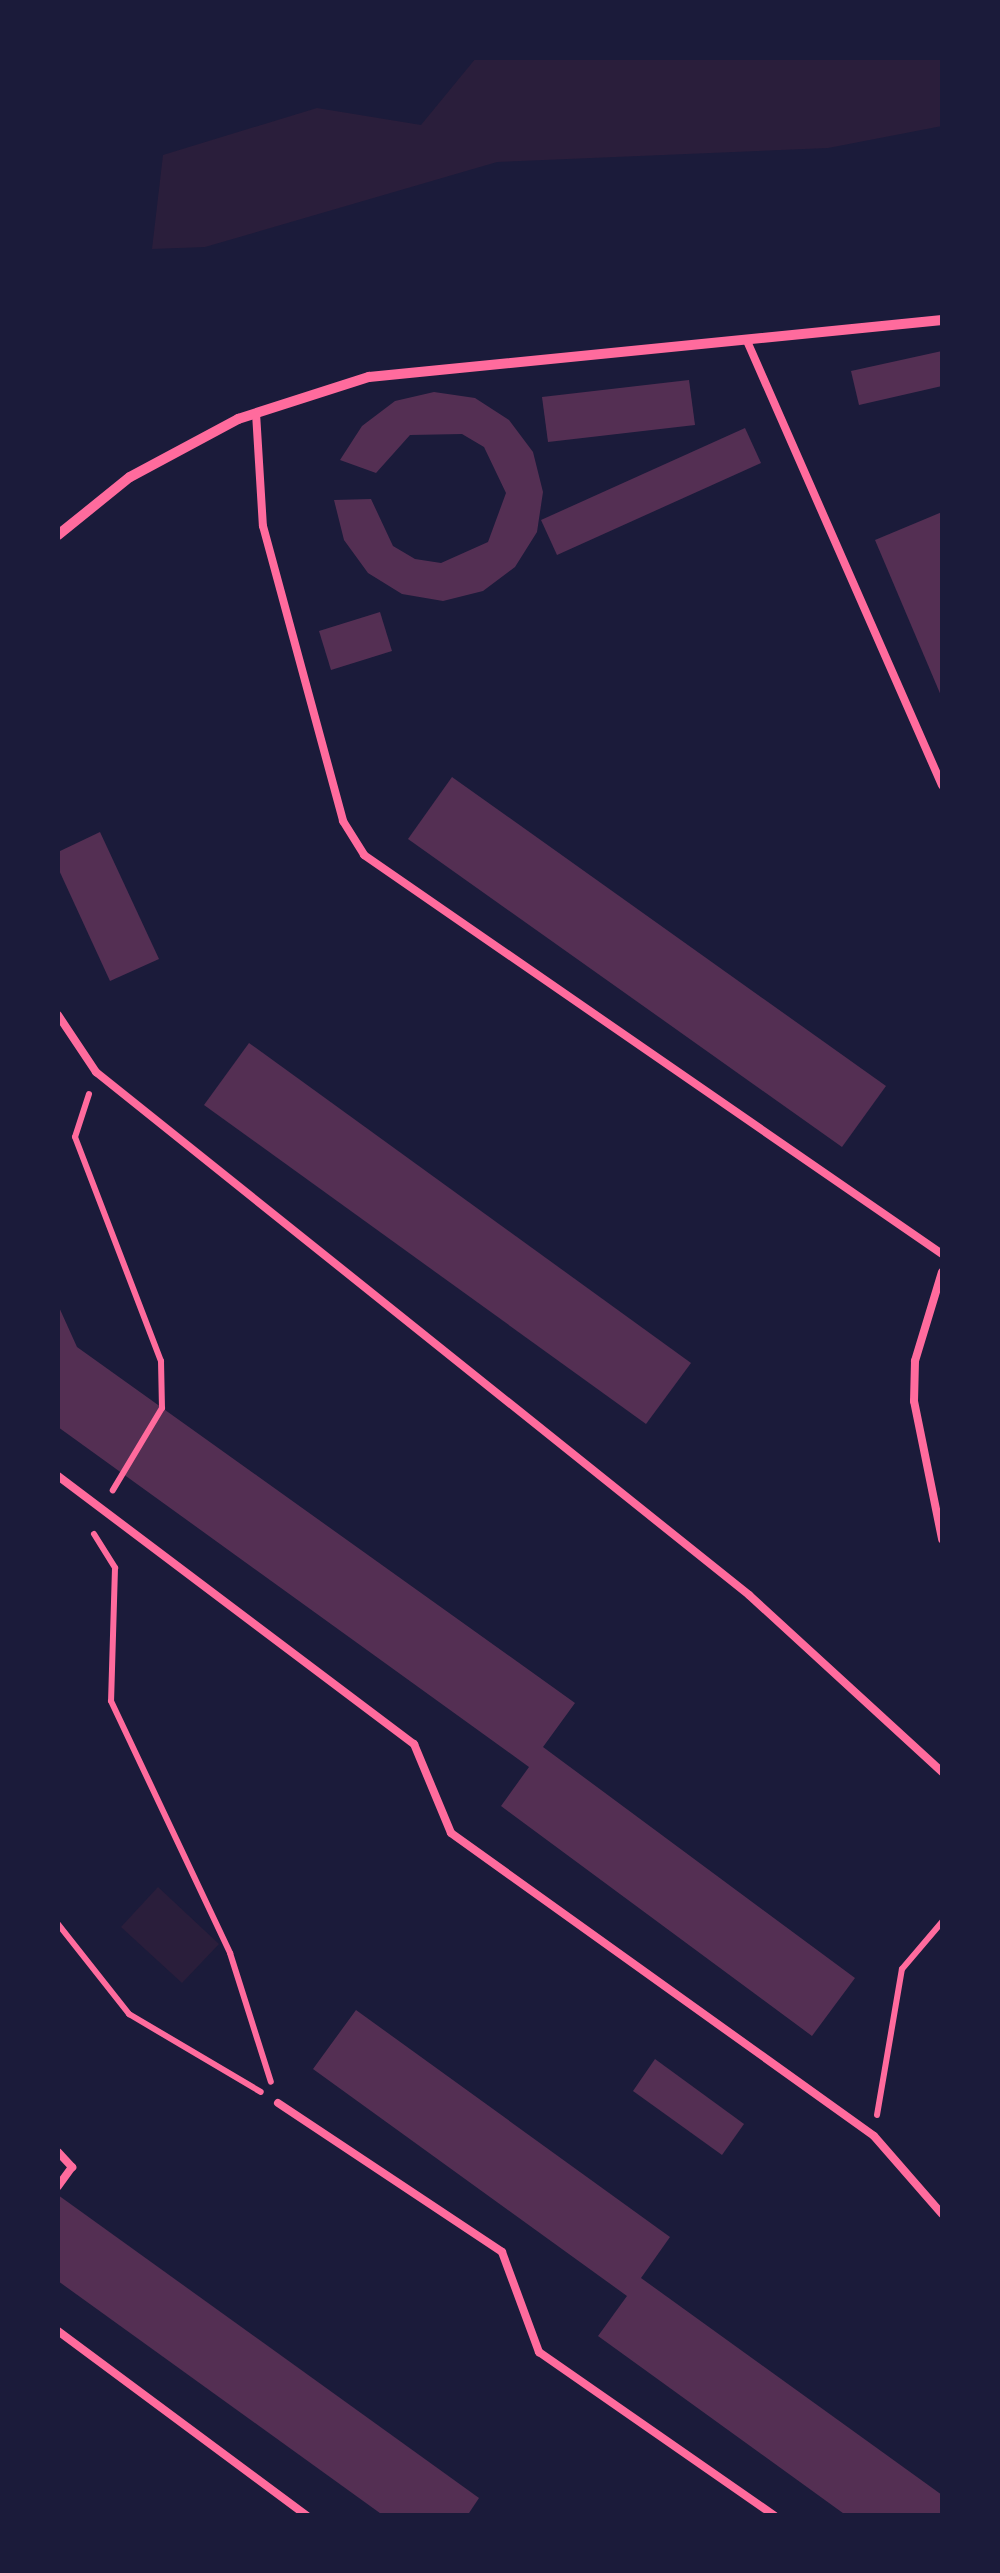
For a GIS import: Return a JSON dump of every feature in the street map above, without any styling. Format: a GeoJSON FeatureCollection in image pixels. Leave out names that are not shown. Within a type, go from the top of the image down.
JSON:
{"type":"FeatureCollection","features":[{"type":"Feature","properties":{"kind":"street"},"geometry":{"type":"LineString","coordinates":[[58,535],[130,477],[256,413],[369,377],[942,320]]}},
{"type":"Feature","properties":{"kind":"lane"},"geometry":{"type":"LineString","coordinates":[[748,342],[942,784]]}},
{"type":"Feature","properties":{"kind":"lane"},"geometry":{"type":"LineString","coordinates":[[256,413],[262,526],[344,821],[364,856],[942,1254]]}},
{"type":"Feature","properties":{"kind":"lane"},"geometry":{"type":"LineString","coordinates":[[58,1014],[96,1072],[749,1595],[942,1772]]}},
{"type":"Feature","properties":{"kind":"lane"},"geometry":{"type":"LineString","coordinates":[[942,1272],[915,1361],[914,1401],[942,1539]]}},
{"type":"Feature","properties":{"kind":"lane"},"geometry":{"type":"LineString","coordinates":[[58,1476],[414,1744],[451,1833],[874,2136],[942,2214]]}},
{"type":"Feature","properties":{"kind":"lane"},"geometry":{"type":"LineString","coordinates":[[278,2102],[502,2252],[539,2352],[775,2516]]}},
{"type":"Feature","properties":{"kind":"lane"},"geometry":{"type":"LineString","coordinates":[[58,2152],[72,2167],[58,2186]]}},
{"type":"Feature","properties":{"kind":"lane"},"geometry":{"type":"LineString","coordinates":[[58,2331],[307,2516]]}},
{"type":"Feature","properties":{"kind":"path"},"geometry":{"type":"LineString","coordinates":[[96,1072],[75,1137],[161,1360],[162,1408],[90,1528],[115,1568],[111,1701],[230,1953],[278,2102]]}},
{"type":"Feature","properties":{"kind":"path"},"geometry":{"type":"LineString","coordinates":[[874,2136],[902,1969],[942,1922]]}},
{"type":"Feature","properties":{"kind":"path"},"geometry":{"type":"LineString","coordinates":[[58,1924],[128,2014],[278,2102]]}},
{"type":"Feature","properties":{"kind":"shaded area"},"geometry":{"type":"Polygon","coordinates":[[[476,58],[942,58],[942,126],[828,148],[497,162],[205,247],[152,249],[163,155],[317,108],[421,125],[476,58]]]}},
{"type":"Feature","properties":{"kind":"shaded area"},"geometry":{"type":"Polygon","coordinates":[[[158,1887],[219,1944],[182,1983],[121,1927],[158,1887]]]}},
{"type":"Feature","properties":{"kind":"building"},"geometry":{"type":"Polygon","coordinates":[[[942,351],[942,386],[859,405],[851,371],[942,351]]]}},
{"type":"Feature","properties":{"kind":"building"},"geometry":{"type":"Polygon","coordinates":[[[689,380],[695,425],[548,442],[542,397],[689,380]]]}},
{"type":"Feature","properties":{"kind":"building"},"geometry":{"type":"Polygon","coordinates":[[[434,392],[475,398],[509,420],[533,452],[543,492],[537,532],[515,567],[483,591],[443,601],[402,594],[368,573],[344,540],[334,500],[371,499],[393,546],[415,559],[441,563],[488,542],[506,493],[484,447],[462,434],[410,435],[376,473],[340,460],[362,426],[395,401],[434,392]]]}},
{"type":"Feature","properties":{"kind":"building"},"geometry":{"type":"Polygon","coordinates":[[[745,428],[761,463],[557,555],[541,520],[745,428]]]}},
{"type":"Feature","properties":{"kind":"building"},"geometry":{"type":"Polygon","coordinates":[[[942,512],[942,698],[875,540],[942,512]]]}},
{"type":"Feature","properties":{"kind":"building"},"geometry":{"type":"Polygon","coordinates":[[[380,612],[392,651],[331,670],[319,631],[380,612]]]}},
{"type":"Feature","properties":{"kind":"building"},"geometry":{"type":"Polygon","coordinates":[[[452,777],[886,1086],[842,1147],[408,839],[452,777]]]}},
{"type":"Feature","properties":{"kind":"building"},"geometry":{"type":"Polygon","coordinates":[[[100,832],[159,959],[110,981],[58,868],[58,852],[100,832]]]}},
{"type":"Feature","properties":{"kind":"building"},"geometry":{"type":"Polygon","coordinates":[[[249,1043],[691,1363],[646,1424],[204,1105],[249,1043]]]}},
{"type":"Feature","properties":{"kind":"building"},"geometry":{"type":"Polygon","coordinates":[[[58,1305],[77,1347],[575,1703],[543,1747],[855,1978],[812,2036],[501,1806],[529,1767],[58,1427],[58,1305]]]}},
{"type":"Feature","properties":{"kind":"building"},"geometry":{"type":"Polygon","coordinates":[[[356,2010],[670,2237],[641,2278],[942,2495],[942,2516],[847,2516],[598,2336],[627,2296],[313,2069],[356,2010]]]}},
{"type":"Feature","properties":{"kind":"building"},"geometry":{"type":"Polygon","coordinates":[[[655,2059],[744,2124],[722,2155],[633,2091],[655,2059]]]}},
{"type":"Feature","properties":{"kind":"building"},"geometry":{"type":"Polygon","coordinates":[[[58,2195],[479,2498],[467,2516],[384,2516],[58,2281],[58,2195]]]}}]}
